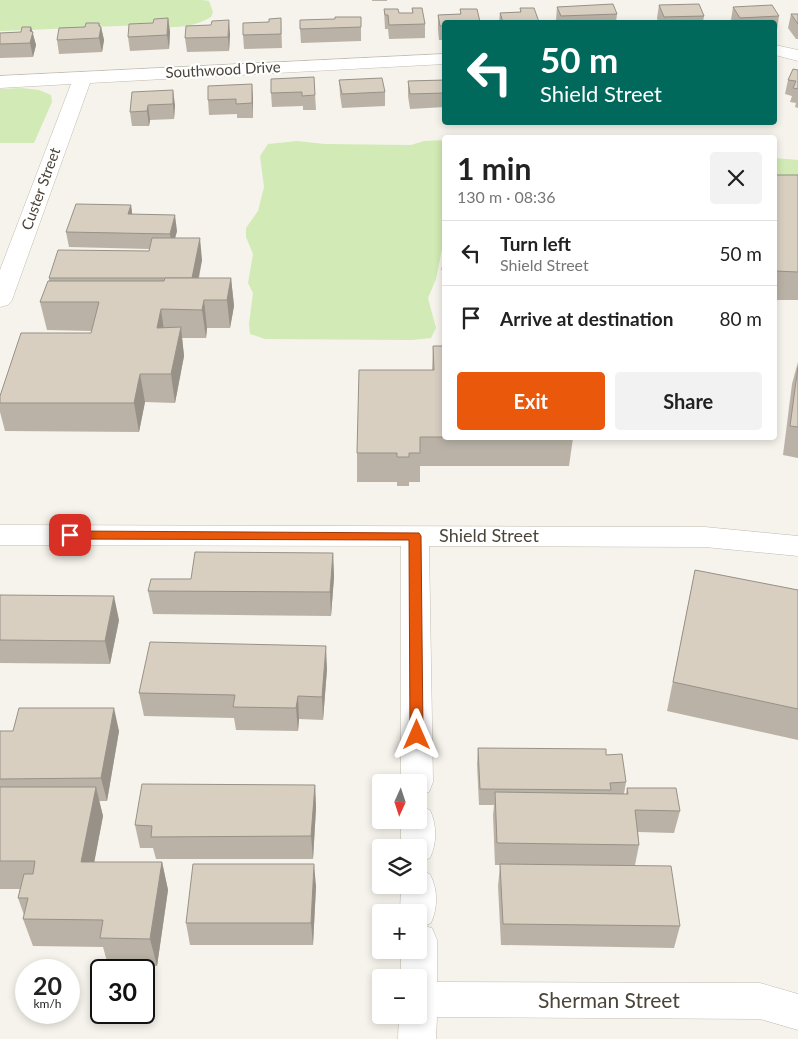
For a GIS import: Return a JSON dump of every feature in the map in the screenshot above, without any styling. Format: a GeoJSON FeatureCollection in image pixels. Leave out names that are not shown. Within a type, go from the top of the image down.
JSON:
{"type":"FeatureCollection","features":[{"type":"Feature","properties":{"kind":"street"},"geometry":{"type":"LineString","coordinates":[[777,51],[798,56]]}},
{"type":"Feature","properties":{"kind":"street","name":"Southwood Drive"},"geometry":{"type":"LineString","coordinates":[[0,82],[442,59]]}},
{"type":"Feature","properties":{"kind":"street","name":"Custer Street"},"geometry":{"type":"LineString","coordinates":[[0,300],[82,77]]}},
{"type":"Feature","properties":{"kind":"street","name":"Shield Street"},"geometry":{"type":"LineString","coordinates":[[0,535],[705,537],[798,546]]}},
{"type":"Feature","properties":{"kind":"street"},"geometry":{"type":"LineString","coordinates":[[415,536],[417,774]]}},
{"type":"Feature","properties":{"kind":"street","name":"Sherman Street"},"geometry":{"type":"LineString","coordinates":[[427,1000],[760,1002],[798,1012]]}},
{"type":"Feature","properties":{"kind":"street"},"geometry":{"type":"LineString","coordinates":[[417,1039],[418,1024]]}},
{"type":"Feature","properties":{"kind":"green space"},"geometry":{"type":"Polygon","coordinates":[[[0,0],[202,0],[209,1],[213,12],[211,17],[201,22],[178,27],[120,26],[0,31],[0,0]]]}},
{"type":"Feature","properties":{"kind":"green space"},"geometry":{"type":"Polygon","coordinates":[[[22,88],[39,90],[51,95],[52,102],[34,143],[0,143],[0,89],[22,88]]]}},
{"type":"Feature","properties":{"kind":"green space"},"geometry":{"type":"Polygon","coordinates":[[[442,140],[442,249],[436,279],[428,298],[436,328],[431,338],[412,340],[265,339],[250,334],[249,324],[253,293],[248,283],[253,254],[246,237],[246,228],[258,211],[264,187],[260,156],[268,144],[297,141],[325,144],[411,145],[424,141],[442,140]]]}},
{"type":"Feature","properties":{"kind":"green space"},"geometry":{"type":"Polygon","coordinates":[[[777,158],[798,160],[798,184],[777,182],[777,158]]]}},
{"type":"Feature","properties":{"kind":"building"},"geometry":{"type":"Polygon","coordinates":[[[613,4],[617,14],[561,16],[557,7],[613,4]]]}},
{"type":"Feature","properties":{"kind":"building"},"geometry":{"type":"Polygon","coordinates":[[[699,4],[704,16],[664,17],[659,5],[699,4]]]}},
{"type":"Feature","properties":{"kind":"building"},"geometry":{"type":"Polygon","coordinates":[[[772,5],[779,16],[740,18],[733,7],[772,5]]]}},
{"type":"Feature","properties":{"kind":"building"},"geometry":{"type":"Polygon","coordinates":[[[412,8],[422,8],[425,24],[389,25],[388,15],[385,15],[384,9],[398,9],[399,13],[413,13],[412,8]]]}},
{"type":"Feature","properties":{"kind":"building"},"geometry":{"type":"Polygon","coordinates":[[[520,8],[534,8],[538,20],[502,20],[500,13],[521,12],[520,8]]]}},
{"type":"Feature","properties":{"kind":"building"},"geometry":{"type":"Polygon","coordinates":[[[460,9],[477,9],[480,20],[442,20],[442,26],[440,26],[438,15],[461,14],[460,9]]]}},
{"type":"Feature","properties":{"kind":"building"},"geometry":{"type":"Polygon","coordinates":[[[791,14],[798,14],[798,24],[791,14]]]}},
{"type":"Feature","properties":{"kind":"building"},"geometry":{"type":"Polygon","coordinates":[[[335,17],[361,17],[361,27],[300,29],[300,20],[335,19],[335,17]]]}},
{"type":"Feature","properties":{"kind":"building"},"geometry":{"type":"Polygon","coordinates":[[[168,18],[167,35],[128,37],[129,24],[153,23],[154,19],[168,18]]]}},
{"type":"Feature","properties":{"kind":"building"},"geometry":{"type":"Polygon","coordinates":[[[281,18],[281,34],[243,35],[243,23],[269,22],[269,19],[281,18]]]}},
{"type":"Feature","properties":{"kind":"building"},"geometry":{"type":"Polygon","coordinates":[[[229,20],[228,37],[185,38],[186,26],[211,25],[212,21],[229,20]]]}},
{"type":"Feature","properties":{"kind":"building"},"geometry":{"type":"Polygon","coordinates":[[[86,23],[99,23],[101,27],[99,38],[57,40],[59,28],[85,27],[86,23]]]}},
{"type":"Feature","properties":{"kind":"building"},"geometry":{"type":"Polygon","coordinates":[[[22,27],[31,27],[30,31],[33,32],[30,43],[0,44],[0,33],[21,32],[22,27]]]}},
{"type":"Feature","properties":{"kind":"building"},"geometry":{"type":"Polygon","coordinates":[[[793,69],[798,70],[798,89],[793,88],[796,81],[788,80],[793,69]]]}},
{"type":"Feature","properties":{"kind":"building"},"geometry":{"type":"Polygon","coordinates":[[[314,77],[315,95],[302,96],[302,92],[271,93],[271,79],[314,77]]]}},
{"type":"Feature","properties":{"kind":"building"},"geometry":{"type":"Polygon","coordinates":[[[382,78],[385,92],[342,94],[339,80],[382,78]]]}},
{"type":"Feature","properties":{"kind":"building"},"geometry":{"type":"Polygon","coordinates":[[[442,80],[442,93],[410,94],[408,81],[442,80]]]}},
{"type":"Feature","properties":{"kind":"building"},"geometry":{"type":"Polygon","coordinates":[[[252,84],[252,103],[236,104],[236,99],[208,100],[208,86],[252,84]]]}},
{"type":"Feature","properties":{"kind":"building"},"geometry":{"type":"Polygon","coordinates":[[[173,90],[173,104],[148,105],[147,111],[130,112],[132,92],[173,90]]]}},
{"type":"Feature","properties":{"kind":"building"},"geometry":{"type":"Polygon","coordinates":[[[777,175],[798,175],[798,272],[777,271],[777,175]]]}},
{"type":"Feature","properties":{"kind":"building"},"geometry":{"type":"Polygon","coordinates":[[[76,204],[131,205],[128,214],[175,215],[170,234],[66,232],[76,204]]]}},
{"type":"Feature","properties":{"kind":"building"},"geometry":{"type":"Polygon","coordinates":[[[152,238],[200,238],[192,278],[49,278],[58,250],[149,251],[152,238]]]}},
{"type":"Feature","properties":{"kind":"building"},"geometry":{"type":"Polygon","coordinates":[[[165,278],[231,278],[227,300],[204,300],[202,310],[161,309],[157,328],[181,327],[171,374],[140,374],[134,403],[0,403],[0,396],[21,333],[91,333],[99,302],[40,302],[48,281],[164,281],[165,278]]]}},
{"type":"Feature","properties":{"kind":"building"},"geometry":{"type":"Polygon","coordinates":[[[433,346],[442,346],[442,437],[420,437],[420,453],[409,453],[409,457],[397,457],[397,453],[357,453],[359,370],[434,370],[433,346]]]}},
{"type":"Feature","properties":{"kind":"building"},"geometry":{"type":"Polygon","coordinates":[[[798,367],[798,427],[790,426],[798,367]]]}},
{"type":"Feature","properties":{"kind":"building"},"geometry":{"type":"Polygon","coordinates":[[[195,552],[333,553],[330,592],[148,591],[151,579],[191,579],[195,552]]]}},
{"type":"Feature","properties":{"kind":"building"},"geometry":{"type":"Polygon","coordinates":[[[695,570],[798,590],[798,709],[673,682],[695,570]]]}},
{"type":"Feature","properties":{"kind":"building"},"geometry":{"type":"Polygon","coordinates":[[[0,595],[114,596],[105,641],[0,640],[0,595]]]}},
{"type":"Feature","properties":{"kind":"building"},"geometry":{"type":"Polygon","coordinates":[[[150,642],[326,646],[322,697],[298,696],[296,708],[233,707],[235,695],[139,693],[150,642]]]}},
{"type":"Feature","properties":{"kind":"building"},"geometry":{"type":"Polygon","coordinates":[[[19,708],[114,708],[101,778],[0,779],[0,731],[13,731],[19,708]]]}},
{"type":"Feature","properties":{"kind":"building"},"geometry":{"type":"Polygon","coordinates":[[[478,748],[606,749],[606,755],[622,754],[626,782],[610,783],[611,790],[480,789],[478,748]]]}},
{"type":"Feature","properties":{"kind":"building"},"geometry":{"type":"Polygon","coordinates":[[[142,784],[315,785],[311,836],[151,837],[152,826],[135,825],[142,784]]]}},
{"type":"Feature","properties":{"kind":"building"},"geometry":{"type":"Polygon","coordinates":[[[0,787],[96,787],[81,862],[162,862],[150,939],[100,938],[103,920],[23,919],[28,898],[18,898],[24,874],[33,874],[35,861],[0,861],[0,787]]]}},
{"type":"Feature","properties":{"kind":"building"},"geometry":{"type":"Polygon","coordinates":[[[627,788],[676,788],[680,811],[635,810],[639,845],[497,843],[495,792],[628,794],[627,788]]]}},
{"type":"Feature","properties":{"kind":"building"},"geometry":{"type":"Polygon","coordinates":[[[193,864],[314,864],[311,923],[186,923],[193,864]]]}},
{"type":"Feature","properties":{"kind":"building"},"geometry":{"type":"Polygon","coordinates":[[[500,864],[671,866],[680,926],[503,924],[500,864]]]}},
{"type":"Feature","properties":{"kind":"route"},"geometry":{"type":"LineString","coordinates":[[70,535],[415,536],[417,735]]}}]}
